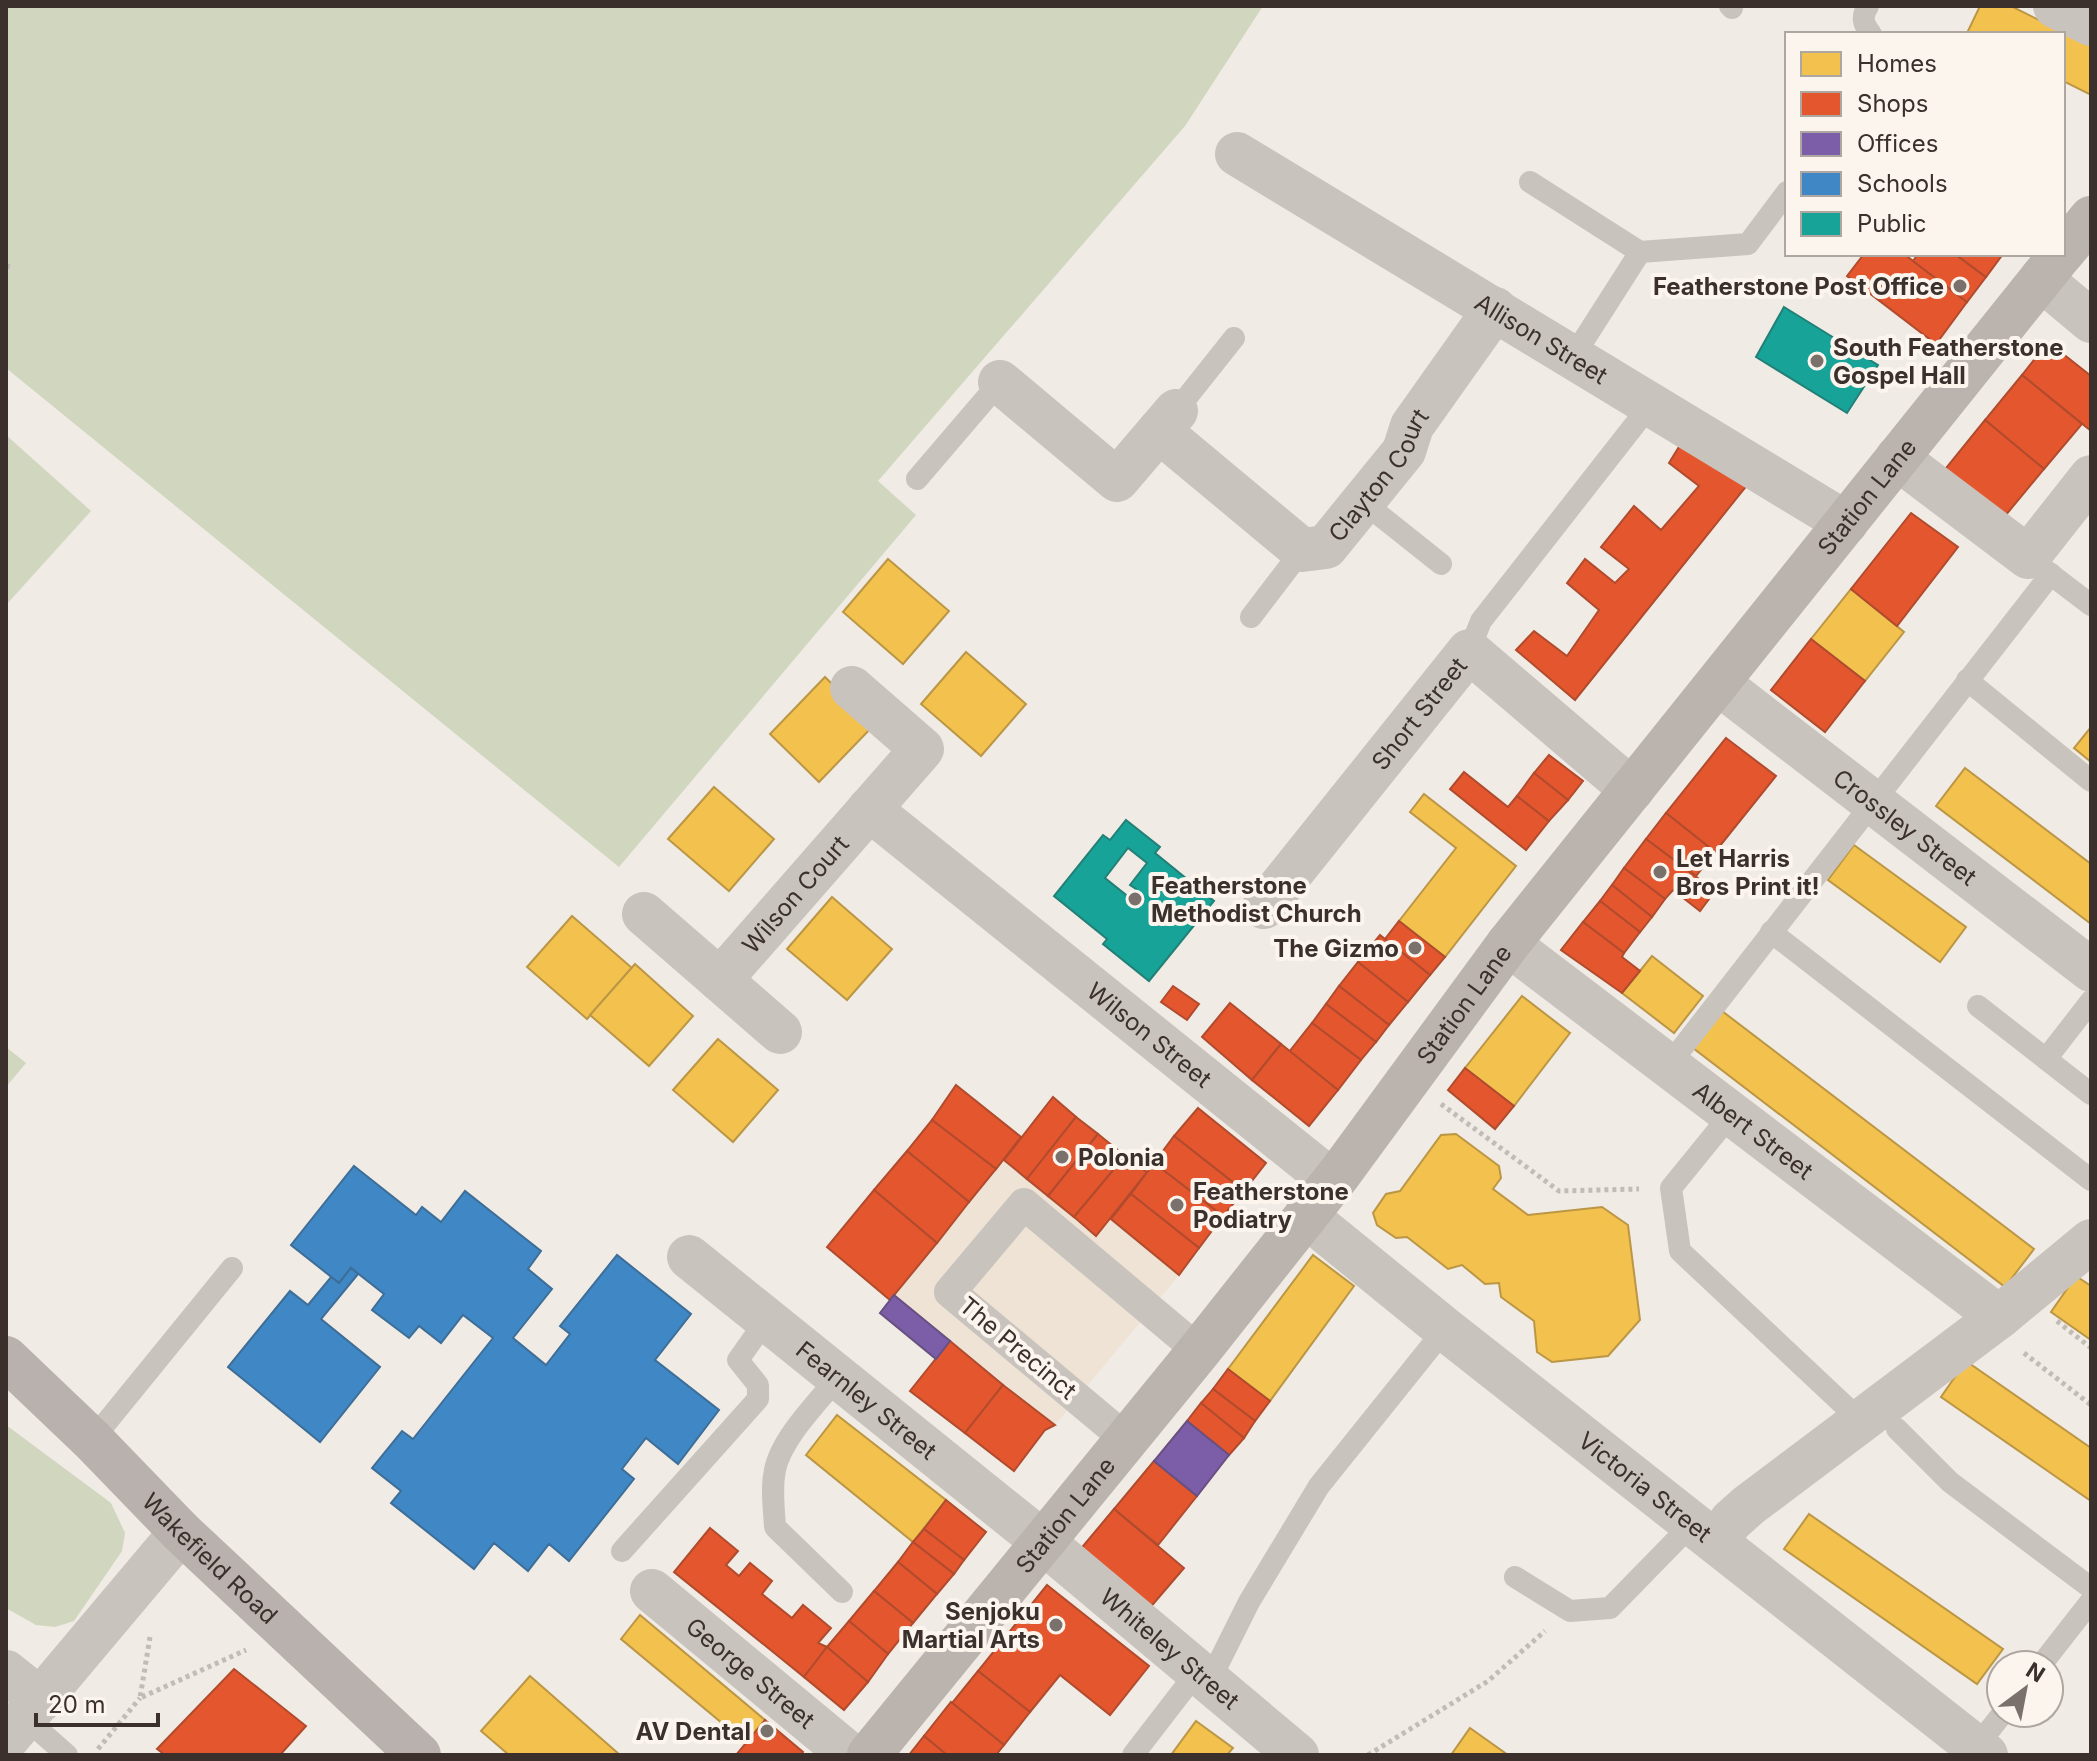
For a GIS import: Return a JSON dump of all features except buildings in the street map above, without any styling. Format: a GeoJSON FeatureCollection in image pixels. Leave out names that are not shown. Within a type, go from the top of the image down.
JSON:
{"type":"FeatureCollection","features":[{"type":"Feature","properties":{"kind":"main road","name":"Station Lane"},"geometry":{"type":"LineString","coordinates":[[2065,250],[2091,218]]}},
{"type":"Feature","properties":{"kind":"main road","name":"Station Lane"},"geometry":{"type":"LineString","coordinates":[[869,1755],[1199,1351],[1333,1182],[1508,944],[2055,262]]}},
{"type":"Feature","properties":{"kind":"main road","name":"Wakefield Road"},"geometry":{"type":"LineString","coordinates":[[6,1358],[92,1440],[181,1532],[419,1755]]}},
{"type":"Feature","properties":{"kind":"street"},"geometry":{"type":"LineString","coordinates":[[2055,6],[2091,24]]}},
{"type":"Feature","properties":{"kind":"street","name":"Allison Street"},"geometry":{"type":"LineString","coordinates":[[1237,154],[1846,523]]}},
{"type":"Feature","properties":{"kind":"street"},"geometry":{"type":"LineString","coordinates":[[2055,262],[2091,321]]}},
{"type":"Feature","properties":{"kind":"street","name":"Clayton Court"},"geometry":{"type":"LineString","coordinates":[[1168,421],[1302,550],[1326,547],[1404,451],[1412,426],[1495,309]]}},
{"type":"Feature","properties":{"kind":"street"},"geometry":{"type":"LineString","coordinates":[[1000,382],[1117,480],[1168,421]]}},
{"type":"Feature","properties":{"kind":"street"},"geometry":{"type":"LineString","coordinates":[[1897,458],[2039,566],[2091,477]]}},
{"type":"Feature","properties":{"kind":"street","name":"Short Street"},"geometry":{"type":"LineString","coordinates":[[1264,907],[1469,651],[1632,790]]}},
{"type":"Feature","properties":{"kind":"street","name":"Crossley Street"},"geometry":{"type":"LineString","coordinates":[[1718,683],[2091,970]]}},
{"type":"Feature","properties":{"kind":"street","name":"Wilson Court"},"geometry":{"type":"LineString","coordinates":[[720,980],[922,749],[852,688]]}},
{"type":"Feature","properties":{"kind":"street","name":"Wilson Street"},"geometry":{"type":"LineString","coordinates":[[869,809],[1333,1182]]}},
{"type":"Feature","properties":{"kind":"street"},"geometry":{"type":"LineString","coordinates":[[644,914],[780,1032]]}},
{"type":"Feature","properties":{"kind":"street","name":"Albert Street"},"geometry":{"type":"LineString","coordinates":[[1508,944],[1732,1113],[1994,1321]]}},
{"type":"Feature","properties":{"kind":"street","name":"The Precinct"},"geometry":{"type":"LineString","coordinates":[[1126,1439],[950,1292],[1024,1204],[1199,1351]]}},
{"type":"Feature","properties":{"kind":"street","name":"Victoria Street"},"geometry":{"type":"LineString","coordinates":[[1306,1216],[1704,1533],[1989,1738]]}},
{"type":"Feature","properties":{"kind":"street"},"geometry":{"type":"LineString","coordinates":[[1704,1533],[1731,1521],[1749,1505],[1879,1425],[1994,1321],[2091,1241]]}},
{"type":"Feature","properties":{"kind":"street","name":"Fearnley Street"},"geometry":{"type":"LineString","coordinates":[[689,1257],[1043,1542]]}},
{"type":"Feature","properties":{"kind":"street"},"geometry":{"type":"LineString","coordinates":[[6,1672],[24,1719],[181,1532]]}},
{"type":"Feature","properties":{"kind":"street","name":"Whiteley Street"},"geometry":{"type":"LineString","coordinates":[[1043,1542],[1297,1755]]}},
{"type":"Feature","properties":{"kind":"street","name":"George Street"},"geometry":{"type":"LineString","coordinates":[[652,1591],[850,1755]]}},
{"type":"Feature","properties":{"kind":"lane"},"geometry":{"type":"LineString","coordinates":[[1868,6],[1863,14],[1870,32]]}},
{"type":"Feature","properties":{"kind":"lane"},"geometry":{"type":"LineString","coordinates":[[1530,182],[1640,252],[1748,244],[1785,195]]}},
{"type":"Feature","properties":{"kind":"lane"},"geometry":{"type":"LineString","coordinates":[[1573,357],[1640,252]]}},
{"type":"Feature","properties":{"kind":"lane"},"geometry":{"type":"LineString","coordinates":[[1168,421],[1234,338]]}},
{"type":"Feature","properties":{"kind":"lane"},"geometry":{"type":"LineString","coordinates":[[917,479],[1000,382]]}},
{"type":"Feature","properties":{"kind":"lane"},"geometry":{"type":"LineString","coordinates":[[1469,651],[1481,621],[1651,404]]}},
{"type":"Feature","properties":{"kind":"lane"},"geometry":{"type":"LineString","coordinates":[[1363,502],[1441,564]]}},
{"type":"Feature","properties":{"kind":"lane"},"geometry":{"type":"LineString","coordinates":[[1251,617],[1302,550]]}},
{"type":"Feature","properties":{"kind":"lane"},"geometry":{"type":"LineString","coordinates":[[1668,1066],[1967,680],[2039,566],[2091,605]]}},
{"type":"Feature","properties":{"kind":"lane"},"geometry":{"type":"LineString","coordinates":[[1967,680],[2091,781]]}},
{"type":"Feature","properties":{"kind":"lane"},"geometry":{"type":"LineString","coordinates":[[1771,932],[2091,1180]]}},
{"type":"Feature","properties":{"kind":"lane"},"geometry":{"type":"LineString","coordinates":[[2046,1059],[2091,1001]]}},
{"type":"Feature","properties":{"kind":"lane"},"geometry":{"type":"LineString","coordinates":[[1978,1006],[2091,1094]]}},
{"type":"Feature","properties":{"kind":"lane"},"geometry":{"type":"LineString","coordinates":[[1732,1113],[1671,1188],[1680,1251],[1879,1425],[2091,1588]]}},
{"type":"Feature","properties":{"kind":"lane"},"geometry":{"type":"LineString","coordinates":[[92,1440],[232,1268]]}},
{"type":"Feature","properties":{"kind":"lane"},"geometry":{"type":"LineString","coordinates":[[622,1551],[758,1399],[758,1385],[738,1360],[767,1319]]}},
{"type":"Feature","properties":{"kind":"lane"},"geometry":{"type":"LineString","coordinates":[[1133,1755],[1203,1677],[1319,1486],[1445,1329]]}},
{"type":"Feature","properties":{"kind":"lane"},"geometry":{"type":"LineString","coordinates":[[839,1376],[784,1446],[775,1469],[774,1492],[775,1527],[842,1592]]}},
{"type":"Feature","properties":{"kind":"lane"},"geometry":{"type":"LineString","coordinates":[[1515,1577],[1570,1611],[1610,1608],[1704,1533]]}},
{"type":"Feature","properties":{"kind":"lane"},"geometry":{"type":"LineString","coordinates":[[2054,1649],[2091,1601]]}},
{"type":"Feature","properties":{"kind":"lane"},"geometry":{"type":"LineString","coordinates":[[24,1719],[67,1755]]}},
{"type":"Feature","properties":{"kind":"path"},"geometry":{"type":"LineString","coordinates":[[1408,1080],[1559,1191],[1671,1188]]}},
{"type":"Feature","properties":{"kind":"path"},"geometry":{"type":"LineString","coordinates":[[1994,1321],[2091,1405]]}},
{"type":"Feature","properties":{"kind":"path"},"geometry":{"type":"LineString","coordinates":[[1368,1755],[1488,1681],[1570,1611]]}},
{"type":"Feature","properties":{"kind":"path"},"geometry":{"type":"LineString","coordinates":[[140,1698],[152,1624]]}},
{"type":"Feature","properties":{"kind":"path"},"geometry":{"type":"LineString","coordinates":[[93,1755],[140,1698],[255,1646]]}},
{"type":"Feature","properties":{"kind":"green space"},"geometry":{"type":"Polygon","coordinates":[[[6,6],[1263,6],[1185,126],[878,481],[916,515],[619,867],[6,368],[6,6]]]}},
{"type":"Feature","properties":{"kind":"green space"},"geometry":{"type":"Polygon","coordinates":[[[6,435],[91,511],[6,605],[6,435]]]}},
{"type":"Feature","properties":{"kind":"green space"},"geometry":{"type":"Polygon","coordinates":[[[6,1047],[26,1063],[6,1087],[6,1047]]]}},
{"type":"Feature","properties":{"kind":"green space"},"geometry":{"type":"Polygon","coordinates":[[[6,1425],[111,1503],[125,1533],[122,1551],[74,1621],[55,1627],[36,1625],[6,1608],[6,1425]]]}},
{"type":"Feature","properties":{"kind":"shaded area"},"geometry":{"type":"Polygon","coordinates":[[[1004,1160],[1096,1236],[1111,1219],[1179,1275],[1055,1425],[894,1295],[1004,1160]]]}},
{"type":"Feature","properties":{"kind":"place","name":"Featherstone Post Office"},"geometry":{"type":"Point","coordinates":[1960,286]}},
{"type":"Feature","properties":{"kind":"place","name":"South Featherstone Gospel Hall"},"geometry":{"type":"Point","coordinates":[1817,361]}},
{"type":"Feature","properties":{"kind":"place","name":"Let Harris Bros Print it!"},"geometry":{"type":"Point","coordinates":[1660,872]}},
{"type":"Feature","properties":{"kind":"place","name":"Featherstone Methodist Church"},"geometry":{"type":"Point","coordinates":[1135,899]}},
{"type":"Feature","properties":{"kind":"place","name":"The Gizmo"},"geometry":{"type":"Point","coordinates":[1415,948]}},
{"type":"Feature","properties":{"kind":"place","name":"Polonia"},"geometry":{"type":"Point","coordinates":[1062,1157]}},
{"type":"Feature","properties":{"kind":"place","name":"Featherstone Podiatry"},"geometry":{"type":"Point","coordinates":[1177,1205]}},
{"type":"Feature","properties":{"kind":"place","name":"Senjoku Martial Arts"},"geometry":{"type":"Point","coordinates":[1056,1625]}},
{"type":"Feature","properties":{"kind":"place","name":"AV Dental"},"geometry":{"type":"Point","coordinates":[767,1731]}}]}
